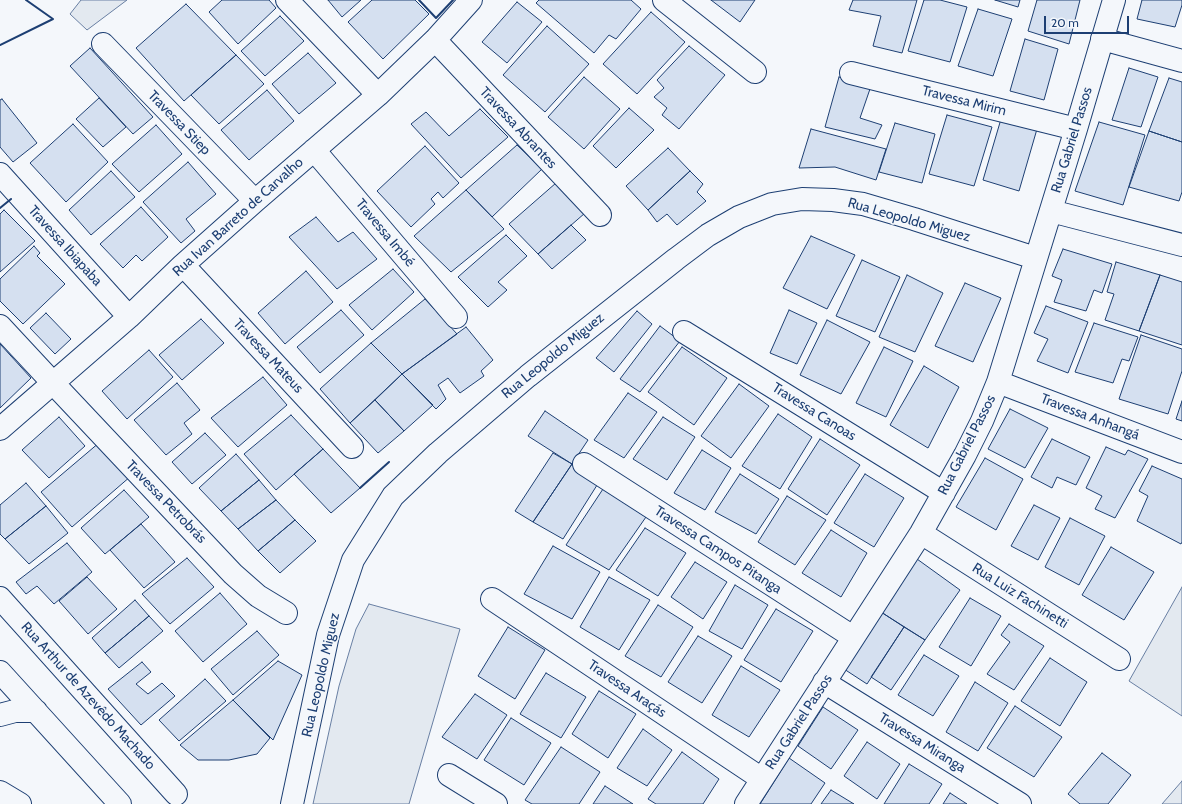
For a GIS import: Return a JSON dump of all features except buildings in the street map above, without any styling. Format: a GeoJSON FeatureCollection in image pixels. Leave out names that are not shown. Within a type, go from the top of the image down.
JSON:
{"type":"FeatureCollection","features":[{"type":"Feature","properties":{"kind":"street"},"geometry":{"type":"LineString","coordinates":[[287,0],[378,95]]}},
{"type":"Feature","properties":{"kind":"street","name":"Rua Ivan Barreto de Carvalho"},"geometry":{"type":"LineString","coordinates":[[0,429],[129,317],[183,265],[255,201],[378,95],[435,40],[471,0]]}},
{"type":"Feature","properties":{"kind":"street"},"geometry":{"type":"LineString","coordinates":[[664,0],[755,72]]}},
{"type":"Feature","properties":{"kind":"street","name":"Rua Gabriel Passos"},"geometry":{"type":"LineString","coordinates":[[746,804],[921,533],[982,421],[998,382],[1114,0]]}},
{"type":"Feature","properties":{"kind":"street"},"geometry":{"type":"LineString","coordinates":[[1102,39],[1182,61]]}},
{"type":"Feature","properties":{"kind":"street","name":"Travessa Abrantes"},"geometry":{"type":"LineString","coordinates":[[435,40],[600,215]]}},
{"type":"Feature","properties":{"kind":"street","name":"Travessa Stiep"},"geometry":{"type":"LineString","coordinates":[[103,44],[255,201]]}},
{"type":"Feature","properties":{"kind":"street","name":"Travessa Mirim"},"geometry":{"type":"LineString","coordinates":[[851,73],[1076,129]]}},
{"type":"Feature","properties":{"kind":"street","name":"Travessa Imbé"},"geometry":{"type":"LineString","coordinates":[[314,150],[456,317]]}},
{"type":"Feature","properties":{"kind":"street","name":"Travessa Ibiapaba"},"geometry":{"type":"LineString","coordinates":[[0,174],[129,317]]}},
{"type":"Feature","properties":{"kind":"street","name":"Rua Leopoldo Miguez"},"geometry":{"type":"LineString","coordinates":[[292,804],[328,635],[353,560],[393,496],[438,453],[528,376],[676,259],[708,236],[739,217],[772,204],[802,200],[833,200],[863,204],[1036,258]]}},
{"type":"Feature","properties":{"kind":"street"},"geometry":{"type":"LineString","coordinates":[[1051,211],[1182,244]]}},
{"type":"Feature","properties":{"kind":"street","name":"Travessa Mateus"},"geometry":{"type":"LineString","coordinates":[[183,265],[352,447]]}},
{"type":"Feature","properties":{"kind":"street","name":"Travessa Petrobrás"},"geometry":{"type":"LineString","coordinates":[[0,326],[233,574],[258,596],[286,613]]}},
{"type":"Feature","properties":{"kind":"street","name":"Travessa Canoas"},"geometry":{"type":"LineString","coordinates":[[684,332],[944,493]]}},
{"type":"Feature","properties":{"kind":"street","name":"Travessa Anhangá"},"geometry":{"type":"LineString","coordinates":[[998,382],[1182,452]]}},
{"type":"Feature","properties":{"kind":"street","name":"Travessa Campos Pitanga"},"geometry":{"type":"LineString","coordinates":[[584,464],[853,637]]}},
{"type":"Feature","properties":{"kind":"street","name":"Rua Luiz Fachinetti"},"geometry":{"type":"LineString","coordinates":[[921,533],[1119,659]]}},
{"type":"Feature","properties":{"kind":"street","name":"Rua Arthur de Azevêdo Machado"},"geometry":{"type":"LineString","coordinates":[[0,598],[176,794]]}},
{"type":"Feature","properties":{"kind":"street","name":"Travessa Araçás"},"geometry":{"type":"LineString","coordinates":[[492,599],[762,779]]}},
{"type":"Feature","properties":{"kind":"street"},"geometry":{"type":"LineString","coordinates":[[0,672],[120,804]]}},
{"type":"Feature","properties":{"kind":"street","name":"Travessa Miranga"},"geometry":{"type":"LineString","coordinates":[[824,682],[1020,804]]}},
{"type":"Feature","properties":{"kind":"street"},"geometry":{"type":"LineString","coordinates":[[0,715],[15,711],[36,711]]}},
{"type":"Feature","properties":{"kind":"street"},"geometry":{"type":"LineString","coordinates":[[449,775],[496,804]]}},
{"type":"Feature","properties":{"kind":"street"},"geometry":{"type":"LineString","coordinates":[[0,792],[20,804]]}},
{"type":"Feature","properties":{"kind":"shaded area"},"geometry":{"type":"Polygon","coordinates":[[[81,0],[127,0],[87,30],[70,14],[81,0]]]}},
{"type":"Feature","properties":{"kind":"shaded area"},"geometry":{"type":"Polygon","coordinates":[[[1182,587],[1182,716],[1129,681],[1182,587]]]}},
{"type":"Feature","properties":{"kind":"shaded area"},"geometry":{"type":"Polygon","coordinates":[[[369,604],[460,629],[409,804],[313,804],[339,686],[356,629],[369,604]]]}},
{"type":"Feature","properties":{"kind":"shaded area"},"geometry":{"type":"Polygon","coordinates":[[[1182,781],[1182,804],[1162,804],[1182,781]]]}},
{"type":"Feature","properties":{"kind":"wall"},"geometry":{"type":"LineString","coordinates":[[0,45],[53,19],[26,0]]}},
{"type":"Feature","properties":{"kind":"wall"},"geometry":{"type":"LineString","coordinates":[[419,0],[436,18],[453,0]]}},
{"type":"Feature","properties":{"kind":"wall"},"geometry":{"type":"LineString","coordinates":[[0,208],[11,199]]}},
{"type":"Feature","properties":{"kind":"wall"},"geometry":{"type":"LineString","coordinates":[[360,488],[389,462]]}}]}
